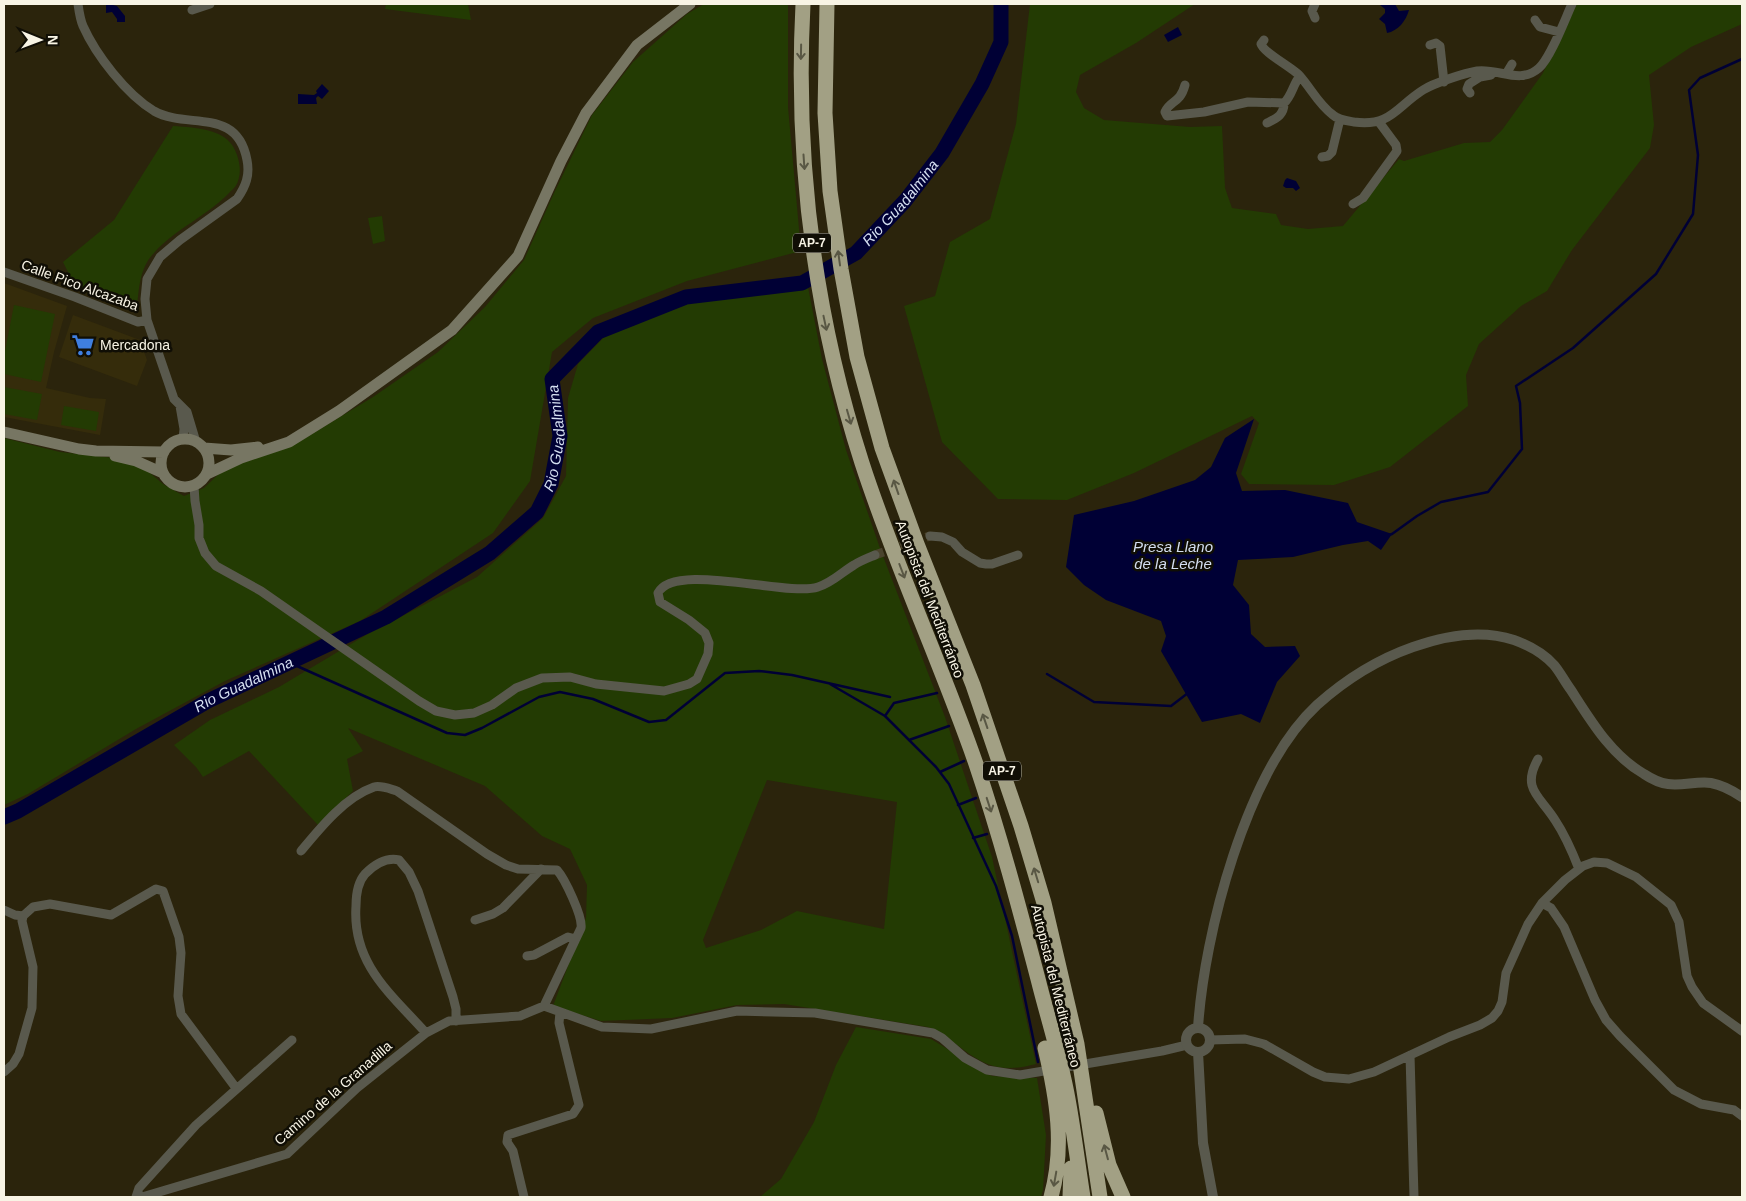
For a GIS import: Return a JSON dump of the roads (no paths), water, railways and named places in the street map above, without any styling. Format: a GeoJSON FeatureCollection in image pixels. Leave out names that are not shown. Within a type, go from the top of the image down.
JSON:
{"type":"FeatureCollection","features":[{"type":"Feature","properties":{"kind":"highway","name":"Autopista del Mediterráneo"},"geometry":{"type":"LineString","coordinates":[[803,4],[800,55],[801,113],[808,212],[814,260],[836,370],[864,470],[976,764],[1015,890],[1068,1097],[1083,1197]]}},
{"type":"Feature","properties":{"kind":"highway","name":"Autopista del Mediterráneo"},"geometry":{"type":"LineString","coordinates":[[827,4],[825,112],[833,211],[857,358],[882,448],[898,494],[973,685],[1021,826],[1044,903],[1077,1044],[1100,1197]]}},
{"type":"Feature","properties":{"kind":"highway"},"geometry":{"type":"LineString","coordinates":[[1015,890],[1025,964],[1053,1081],[1059,1125],[1058,1161],[1051,1197]]}},
{"type":"Feature","properties":{"kind":"highway"},"geometry":{"type":"LineString","coordinates":[[1054,1043],[1057,1077],[1070,1156],[1070,1197]]}},
{"type":"Feature","properties":{"kind":"highway"},"geometry":{"type":"LineString","coordinates":[[1077,1044],[1109,1165],[1123,1197]]}},
{"type":"Feature","properties":{"kind":"main road"},"geometry":{"type":"LineString","coordinates":[[207,474],[241,458],[289,442],[340,411],[452,330],[518,256],[561,160],[586,113],[636,45],[690,4]]}},
{"type":"Feature","properties":{"kind":"main road"},"geometry":{"type":"LineString","coordinates":[[200,445],[209,461],[207,474],[204,479],[194,486],[180,487],[167,479],[163,473],[162,459],[164,452],[175,441],[183,439],[200,445],[231,450],[256,448],[310,429]]}},
{"type":"Feature","properties":{"kind":"main road"},"geometry":{"type":"LineString","coordinates":[[4,432],[136,461],[163,473]]}},
{"type":"Feature","properties":{"kind":"main road"},"geometry":{"type":"LineString","coordinates":[[96,451],[164,452]]}},
{"type":"Feature","properties":{"kind":"street"},"geometry":{"type":"LineString","coordinates":[[78,4],[82,24],[87,34],[104,62],[128,89],[154,111],[163,115],[210,122],[228,128],[240,139],[245,152],[248,168],[244,190],[237,199],[180,240],[160,257],[147,279],[145,299],[147,320],[171,394],[187,412],[200,445]]}},
{"type":"Feature","properties":{"kind":"street"},"geometry":{"type":"LineString","coordinates":[[192,10],[210,4]]}},
{"type":"Feature","properties":{"kind":"street"},"geometry":{"type":"LineString","coordinates":[[1315,4],[1312,11],[1315,18]]}},
{"type":"Feature","properties":{"kind":"street"},"geometry":{"type":"LineString","coordinates":[[1264,40],[1261,44],[1264,50],[1300,76],[1323,107],[1335,117],[1366,124],[1379,122],[1410,105],[1424,89],[1478,71],[1512,76],[1527,75],[1540,67],[1548,55],[1572,4]]}},
{"type":"Feature","properties":{"kind":"street"},"geometry":{"type":"LineString","coordinates":[[1534,20],[1540,27],[1559,32]]}},
{"type":"Feature","properties":{"kind":"street"},"geometry":{"type":"LineString","coordinates":[[1430,45],[1434,42],[1438,43],[1443,51],[1444,82]]}},
{"type":"Feature","properties":{"kind":"street"},"geometry":{"type":"LineString","coordinates":[[1470,93],[1467,88],[1469,84],[1480,78],[1501,73],[1512,64]]}},
{"type":"Feature","properties":{"kind":"street"},"geometry":{"type":"LineString","coordinates":[[1267,123],[1281,115],[1284,103],[1288,100],[1295,82],[1300,76]]}},
{"type":"Feature","properties":{"kind":"street"},"geometry":{"type":"LineString","coordinates":[[1185,85],[1179,99],[1166,109],[1167,116],[1204,112],[1248,102],[1284,103]]}},
{"type":"Feature","properties":{"kind":"street"},"geometry":{"type":"LineString","coordinates":[[1322,157],[1328,156],[1332,152],[1340,119]]}},
{"type":"Feature","properties":{"kind":"street"},"geometry":{"type":"LineString","coordinates":[[1352,204],[1363,198],[1397,150],[1396,145],[1379,122]]}},
{"type":"Feature","properties":{"kind":"street","name":"Calle Pico Alcazaba"},"geometry":{"type":"LineString","coordinates":[[4,272],[138,322],[147,320]]}},
{"type":"Feature","properties":{"kind":"street"},"geometry":{"type":"LineString","coordinates":[[180,406],[184,429],[183,439]]}},
{"type":"Feature","properties":{"kind":"street"},"geometry":{"type":"LineString","coordinates":[[194,486],[200,525],[199,538],[204,553],[216,566],[261,591],[419,701],[436,711],[455,715],[474,712],[492,704],[516,688],[542,678],[570,677],[596,684],[664,691],[689,684],[697,679],[708,654],[709,642],[705,633],[689,620],[660,602],[658,593],[660,588],[673,582],[693,580],[738,582],[793,588],[817,588],[838,577],[854,565],[875,555]]}},
{"type":"Feature","properties":{"kind":"street"},"geometry":{"type":"LineString","coordinates":[[930,536],[942,537],[953,542],[962,552],[980,563],[992,564],[1018,556]]}},
{"type":"Feature","properties":{"kind":"street"},"geometry":{"type":"LineString","coordinates":[[1198,1028],[1204,975],[1228,870],[1254,804],[1277,757],[1316,706],[1351,678],[1386,657],[1432,640],[1480,633],[1514,640],[1537,651],[1554,665],[1597,729],[1622,760],[1645,775],[1668,784],[1711,784],[1732,790],[1742,797]]}},
{"type":"Feature","properties":{"kind":"street"},"geometry":{"type":"LineString","coordinates":[[1538,758],[1530,776],[1534,792],[1569,842],[1579,869]]}},
{"type":"Feature","properties":{"kind":"street"},"geometry":{"type":"LineString","coordinates":[[301,851],[327,820],[353,797],[374,787],[382,787],[397,791],[487,854],[506,865],[518,869],[557,870],[571,892],[582,922],[544,1006],[602,1027],[651,1029],[737,1011],[816,1014],[933,1033],[942,1038],[965,1058],[987,1070],[1020,1075],[1187,1045]]}},
{"type":"Feature","properties":{"kind":"street"},"geometry":{"type":"LineString","coordinates":[[426,1033],[374,976],[365,958],[356,930],[355,917],[359,883],[364,875],[386,859],[398,860],[410,872],[453,997],[456,1021]]}},
{"type":"Feature","properties":{"kind":"street"},"geometry":{"type":"LineString","coordinates":[[1210,1040],[1245,1039],[1264,1044],[1325,1077],[1360,1077],[1492,1018],[1502,1002],[1506,973],[1528,924],[1542,903],[1565,880],[1579,869],[1594,862],[1607,862],[1636,877],[1671,905],[1679,922],[1687,976],[1692,987],[1703,1003],[1742,1031]]}},
{"type":"Feature","properties":{"kind":"street"},"geometry":{"type":"LineString","coordinates":[[475,920],[493,914],[503,908],[541,869]]}},
{"type":"Feature","properties":{"kind":"street"},"geometry":{"type":"LineString","coordinates":[[4,1072],[13,1064],[19,1054],[32,1008],[33,967],[22,921],[23,916],[33,907],[50,904],[111,915],[156,889],[163,891],[179,937],[181,953],[178,996],[181,1014],[236,1088]]}},
{"type":"Feature","properties":{"kind":"street"},"geometry":{"type":"LineString","coordinates":[[1542,903],[1551,908],[1564,928],[1595,1000],[1606,1020],[1620,1036],[1674,1090],[1701,1104],[1734,1110],[1742,1116]]}},
{"type":"Feature","properties":{"kind":"street"},"geometry":{"type":"LineString","coordinates":[[4,910],[14,915],[23,916]]}},
{"type":"Feature","properties":{"kind":"street"},"geometry":{"type":"LineString","coordinates":[[527,956],[534,955],[568,937],[576,938]]}},
{"type":"Feature","properties":{"kind":"street","name":"Camino de la Granadilla"},"geometry":{"type":"LineString","coordinates":[[142,1197],[286,1154],[356,1088],[426,1033],[449,1022],[520,1016],[544,1006]]}},
{"type":"Feature","properties":{"kind":"street"},"geometry":{"type":"LineString","coordinates":[[524,1197],[513,1151],[507,1142],[508,1135],[573,1114],[579,1105],[559,1023],[560,1012]]}},
{"type":"Feature","properties":{"kind":"street"},"geometry":{"type":"LineString","coordinates":[[1198,1028],[1207,1031],[1210,1040],[1207,1048],[1198,1052],[1190,1049],[1187,1045],[1187,1036],[1194,1029],[1198,1028]]}},
{"type":"Feature","properties":{"kind":"street"},"geometry":{"type":"LineString","coordinates":[[136,1197],[139,1188],[196,1125],[292,1040]]}},
{"type":"Feature","properties":{"kind":"street"},"geometry":{"type":"LineString","coordinates":[[1198,1052],[1203,1143],[1213,1197]]}},
{"type":"Feature","properties":{"kind":"street"},"geometry":{"type":"LineString","coordinates":[[1410,1055],[1414,1197]]}},
{"type":"Feature","properties":{"kind":"water"},"geometry":{"type":"Polygon","coordinates":[[[1371,4],[1395,4],[1399,11],[1409,10],[1401,25],[1387,33],[1385,24],[1379,19],[1385,13],[1385,9],[1380,5],[1371,4]]]}},
{"type":"Feature","properties":{"kind":"water"},"geometry":{"type":"Polygon","coordinates":[[[106,5],[117,6],[125,16],[125,22],[117,22],[112,12],[106,13],[106,5]]]}},
{"type":"Feature","properties":{"kind":"water"},"geometry":{"type":"Polygon","coordinates":[[[1178,27],[1182,35],[1168,42],[1164,35],[1178,27]]]}},
{"type":"Feature","properties":{"kind":"water"},"geometry":{"type":"Polygon","coordinates":[[[322,84],[329,91],[322,99],[318,96],[316,98],[317,104],[298,104],[298,94],[314,95],[322,84]]]}},
{"type":"Feature","properties":{"kind":"water"},"geometry":{"type":"Polygon","coordinates":[[[1287,178],[1296,181],[1300,188],[1296,191],[1293,188],[1283,186],[1287,178]]]}},
{"type":"Feature","properties":{"kind":"water","name":"Presa Llano de la Leche"},"geometry":{"type":"Polygon","coordinates":[[[1254,419],[1236,473],[1242,491],[1285,490],[1348,503],[1357,522],[1392,534],[1381,550],[1368,541],[1293,557],[1238,560],[1233,585],[1249,605],[1251,634],[1265,647],[1295,646],[1300,656],[1277,682],[1260,723],[1241,714],[1202,722],[1161,651],[1166,636],[1161,621],[1106,600],[1084,585],[1066,567],[1074,515],[1134,501],[1195,480],[1211,467],[1225,438],[1254,419]]]}},
{"type":"Feature","properties":{"kind":"waterway","name":"Rio Guadalmina"},"geometry":{"type":"LineString","coordinates":[[4,817],[18,811],[208,701],[386,617],[490,553],[537,512],[551,484],[560,436],[552,379],[598,332],[686,297],[802,283],[856,253],[905,201],[942,153],[982,84],[1001,42],[1001,4]]}},
{"type":"Feature","properties":{"kind":"waterway"},"geometry":{"type":"LineString","coordinates":[[1389,535],[1441,502],[1488,492],[1522,449],[1520,403],[1516,386],[1573,348],[1656,274],[1693,214],[1698,155],[1689,90],[1700,78],[1742,59]]}},
{"type":"Feature","properties":{"kind":"waterway"},"geometry":{"type":"LineString","coordinates":[[288,662],[447,733],[465,735],[482,728],[539,697],[560,692],[593,699],[649,722],[666,720],[725,673],[759,671],[792,675],[890,697]]}},
{"type":"Feature","properties":{"kind":"waterway"},"geometry":{"type":"LineString","coordinates":[[1047,674],[1094,702],[1171,706],[1188,693]]}},
{"type":"Feature","properties":{"kind":"waterway"},"geometry":{"type":"LineString","coordinates":[[830,684],[885,716],[936,767],[949,784],[996,886],[1012,936],[1038,1062]]}},
{"type":"Feature","properties":{"kind":"waterway"},"geometry":{"type":"LineString","coordinates":[[885,716],[894,703],[937,693]]}},
{"type":"Feature","properties":{"kind":"waterway"},"geometry":{"type":"LineString","coordinates":[[909,740],[949,726]]}},
{"type":"Feature","properties":{"kind":"waterway"},"geometry":{"type":"LineString","coordinates":[[940,772],[964,761]]}},
{"type":"Feature","properties":{"kind":"waterway"},"geometry":{"type":"LineString","coordinates":[[958,805],[976,798]]}},
{"type":"Feature","properties":{"kind":"waterway"},"geometry":{"type":"LineString","coordinates":[[973,838],[987,834]]}},
{"type":"Feature","properties":{"kind":"tunnel"},"geometry":{"type":"LineString","coordinates":[[875,555],[930,536]]}},
{"type":"Feature","properties":{"kind":"place","name":"Mercadona"},"geometry":{"type":"Point","coordinates":[83,345]}}]}
